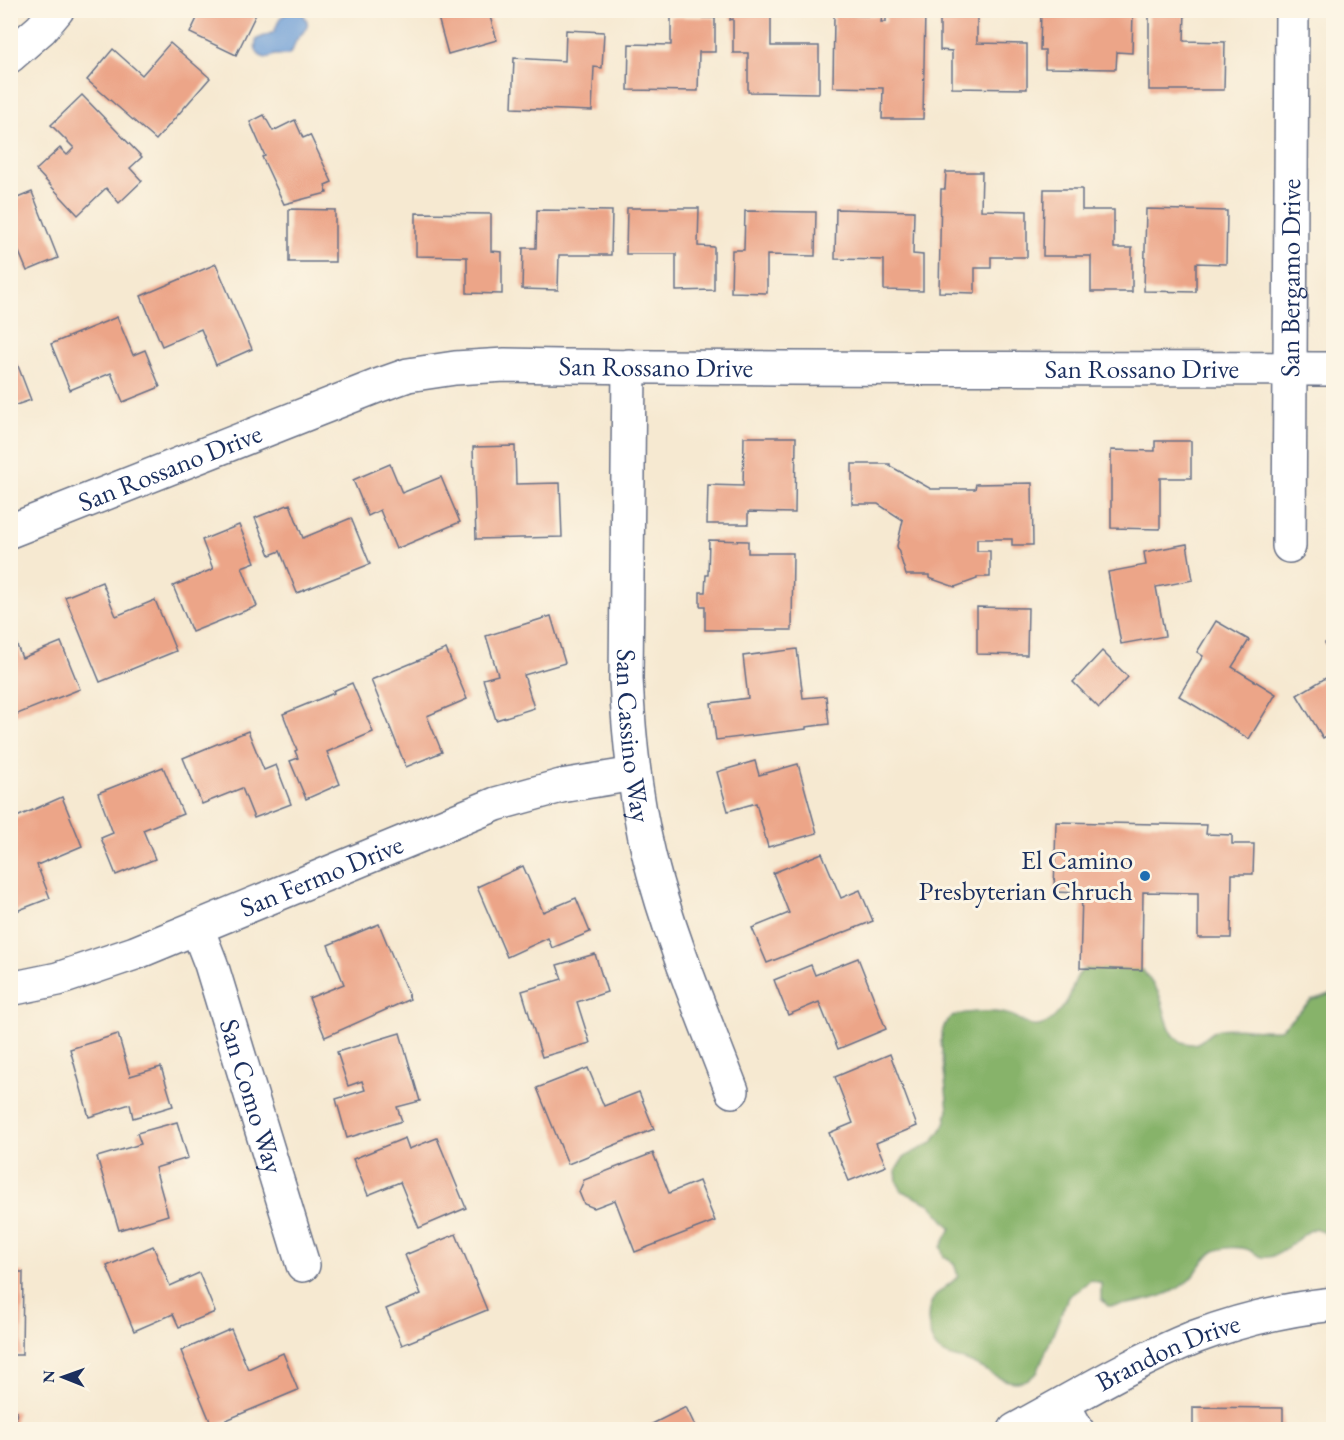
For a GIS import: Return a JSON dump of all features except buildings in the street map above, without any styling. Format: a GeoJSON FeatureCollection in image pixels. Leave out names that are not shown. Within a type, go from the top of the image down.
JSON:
{"type":"FeatureCollection","features":[{"type":"Feature","properties":{"kind":"street"},"geometry":{"type":"LineString","coordinates":[[10,56],[41,29],[57,10]]}},
{"type":"Feature","properties":{"kind":"street","name":"San Bergamo Drive"},"geometry":{"type":"LineString","coordinates":[[1289,546],[1292,10]]}},
{"type":"Feature","properties":{"kind":"street","name":"San Rossano Drive"},"geometry":{"type":"LineString","coordinates":[[10,531],[408,375],[455,368],[505,365],[861,369],[1334,369]]}},
{"type":"Feature","properties":{"kind":"street","name":"San Cassino Way"},"geometry":{"type":"LineString","coordinates":[[629,366],[626,679],[628,727],[634,774],[650,858],[660,891],[677,944],[732,1091]]}},
{"type":"Feature","properties":{"kind":"street","name":"San Fermo Drive"},"geometry":{"type":"LineString","coordinates":[[10,989],[98,966],[503,801],[561,786],[634,774]]}},
{"type":"Feature","properties":{"kind":"street","name":"San Como Way"},"geometry":{"type":"LineString","coordinates":[[197,927],[214,974],[303,1265]]}},
{"type":"Feature","properties":{"kind":"street","name":"Brandon Drive"},"geometry":{"type":"LineString","coordinates":[[1015,1430],[1070,1417],[1144,1360],[1196,1337],[1249,1319],[1300,1308],[1334,1304]]}},
{"type":"Feature","properties":{"kind":"green space"},"geometry":{"type":"Polygon","coordinates":[[[1098,961],[1142,969],[1158,992],[1168,1025],[1177,1039],[1184,1043],[1200,1042],[1212,1032],[1220,1029],[1280,1030],[1311,1001],[1333,993],[1333,1241],[1325,1233],[1315,1228],[1280,1252],[1268,1257],[1261,1257],[1243,1248],[1215,1251],[1179,1288],[1150,1300],[1128,1304],[1108,1306],[1101,1299],[1101,1283],[1091,1280],[1068,1297],[1037,1373],[1019,1382],[1010,1381],[969,1362],[945,1355],[932,1341],[928,1316],[932,1301],[958,1276],[954,1263],[944,1257],[941,1247],[951,1228],[930,1204],[902,1191],[897,1182],[896,1170],[904,1157],[932,1143],[945,1124],[948,1110],[941,1041],[947,1021],[962,1014],[989,1012],[1007,1014],[1034,1026],[1042,1025],[1055,1017],[1062,1008],[1079,974],[1098,961]]]}},
{"type":"Feature","properties":{"kind":"water"},"geometry":{"type":"Polygon","coordinates":[[[290,11],[302,13],[306,18],[307,27],[288,55],[264,58],[256,49],[257,39],[274,32],[280,18],[290,11]]]}},
{"type":"Feature","properties":{"kind":"place","name":"El Camino Presbyterian Chruch"},"geometry":{"type":"Point","coordinates":[1145,876]}}]}
